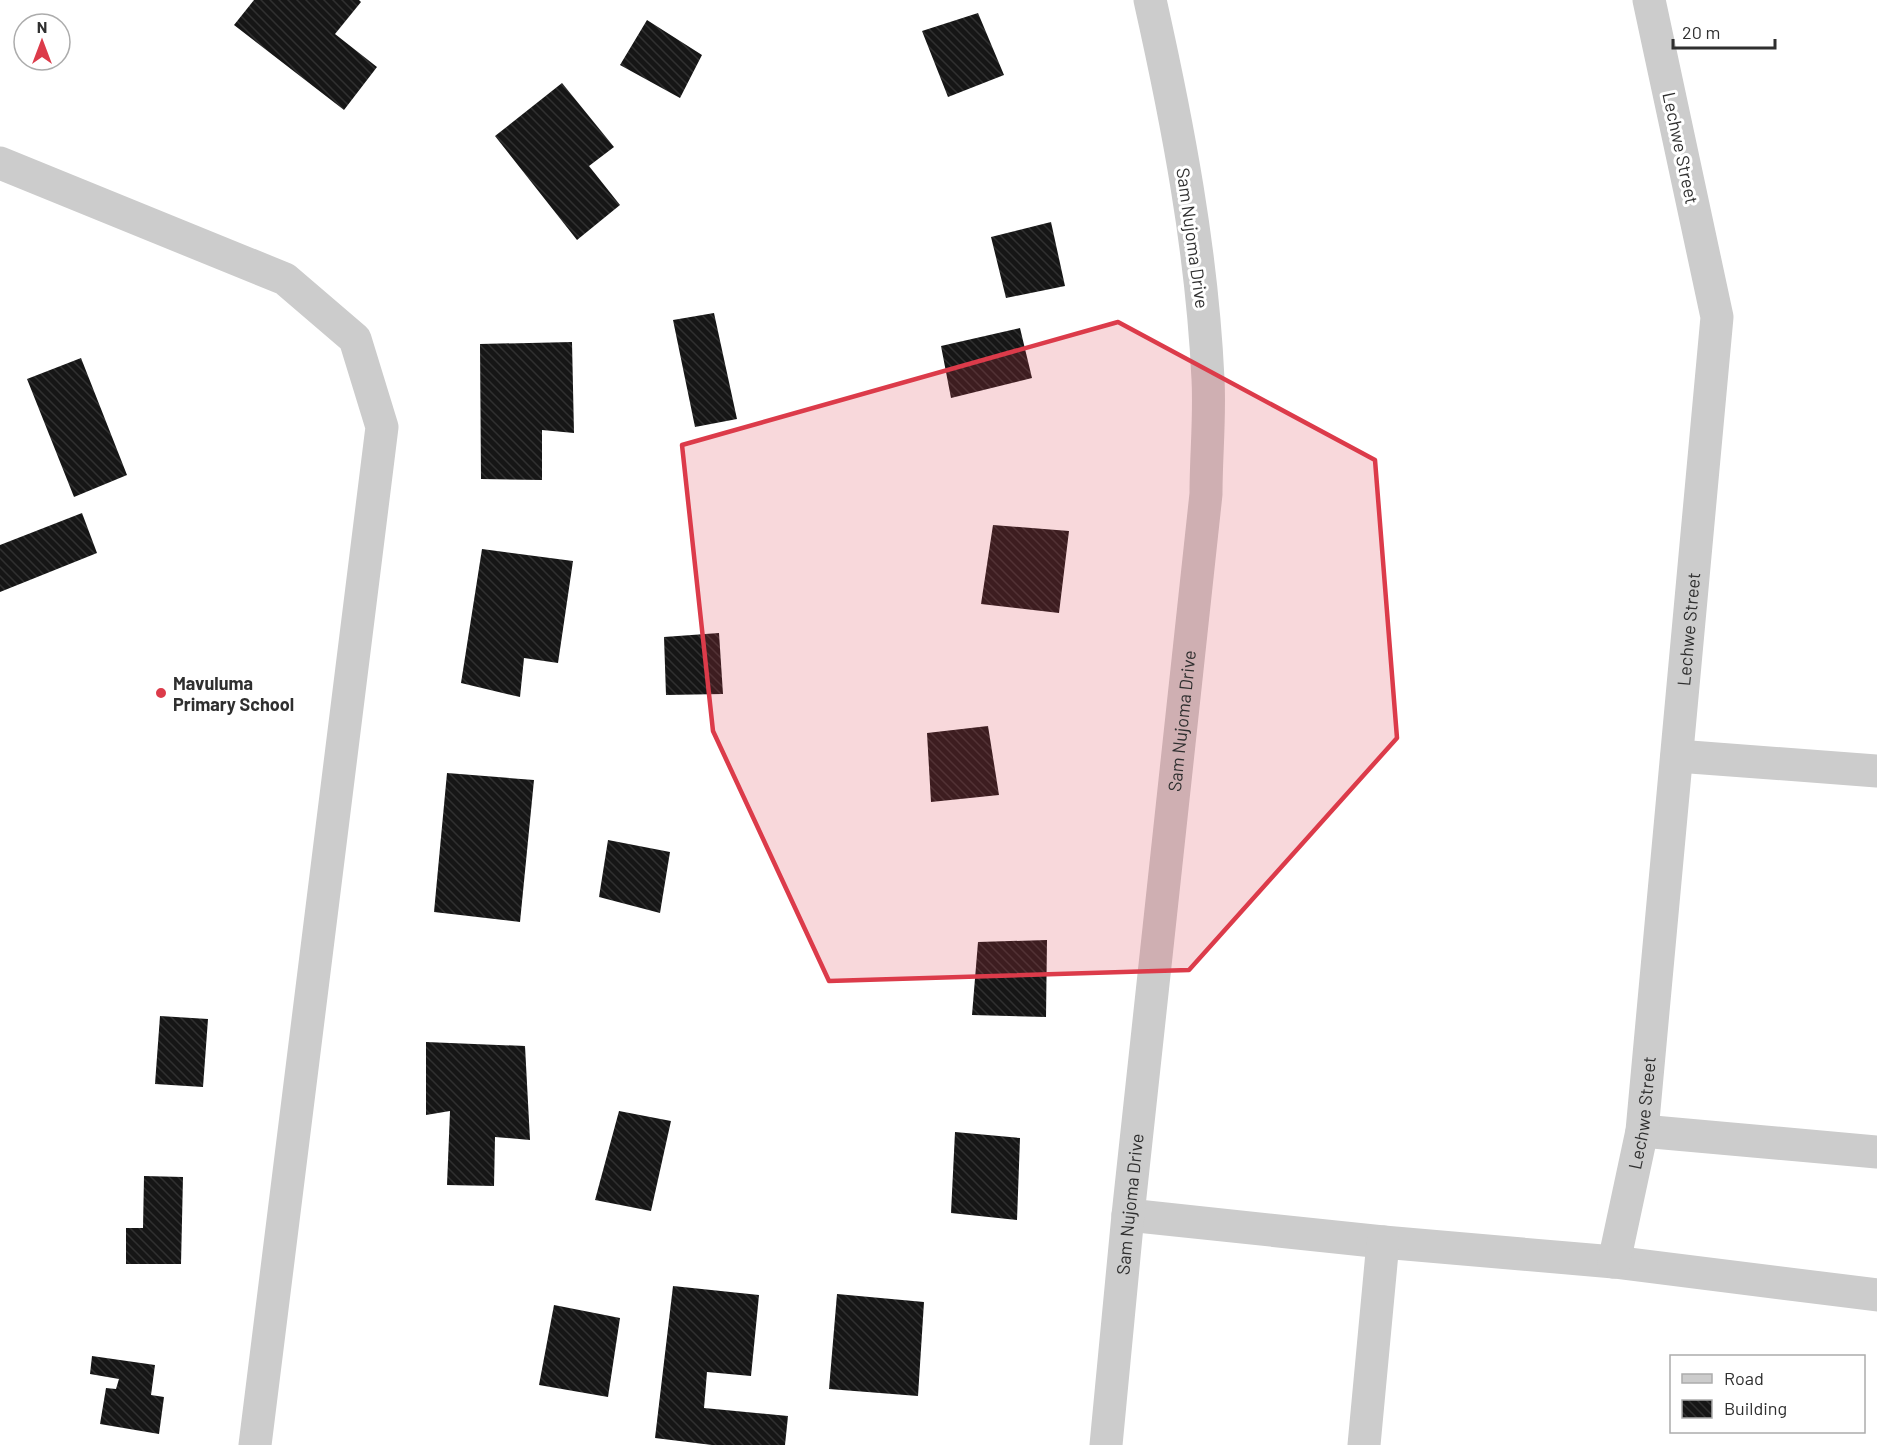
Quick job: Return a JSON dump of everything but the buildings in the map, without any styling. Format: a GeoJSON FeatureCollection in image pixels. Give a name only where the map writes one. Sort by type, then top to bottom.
{"type":"FeatureCollection","features":[{"type":"Feature","properties":{"kind":"street","name":"Sam Nujoma Drive"},"geometry":{"type":"LineString","coordinates":[[1106,1445],[1128,1215],[1206,494],[1208,381],[1201,282],[1176,117],[1150,0]]}},
{"type":"Feature","properties":{"kind":"street","name":"Lechwe Street"},"geometry":{"type":"LineString","coordinates":[[1614,1262],[1642,1131],[1717,317],[1649,0]]}},
{"type":"Feature","properties":{"kind":"street"},"geometry":{"type":"LineString","coordinates":[[0,163],[285,279],[355,339],[382,427],[255,1445]]}},
{"type":"Feature","properties":{"kind":"street"},"geometry":{"type":"LineString","coordinates":[[1677,756],[1877,771]]}},
{"type":"Feature","properties":{"kind":"street"},"geometry":{"type":"LineString","coordinates":[[1642,1131],[1877,1152]]}},
{"type":"Feature","properties":{"kind":"street"},"geometry":{"type":"LineString","coordinates":[[1128,1215],[1383,1242],[1614,1262],[1877,1295]]}},
{"type":"Feature","properties":{"kind":"street"},"geometry":{"type":"LineString","coordinates":[[1364,1445],[1383,1242]]}},
{"type":"Feature","properties":{"kind":"highlighted area"},"geometry":{"type":"Polygon","coordinates":[[[1118,322],[1375,460],[1397,738],[1189,970],[829,981],[713,731],[682,445],[1118,322]]]}},
{"type":"Feature","properties":{"kind":"place","name":"Mavuluma Primary School"},"geometry":{"type":"Point","coordinates":[161,693]}}]}
